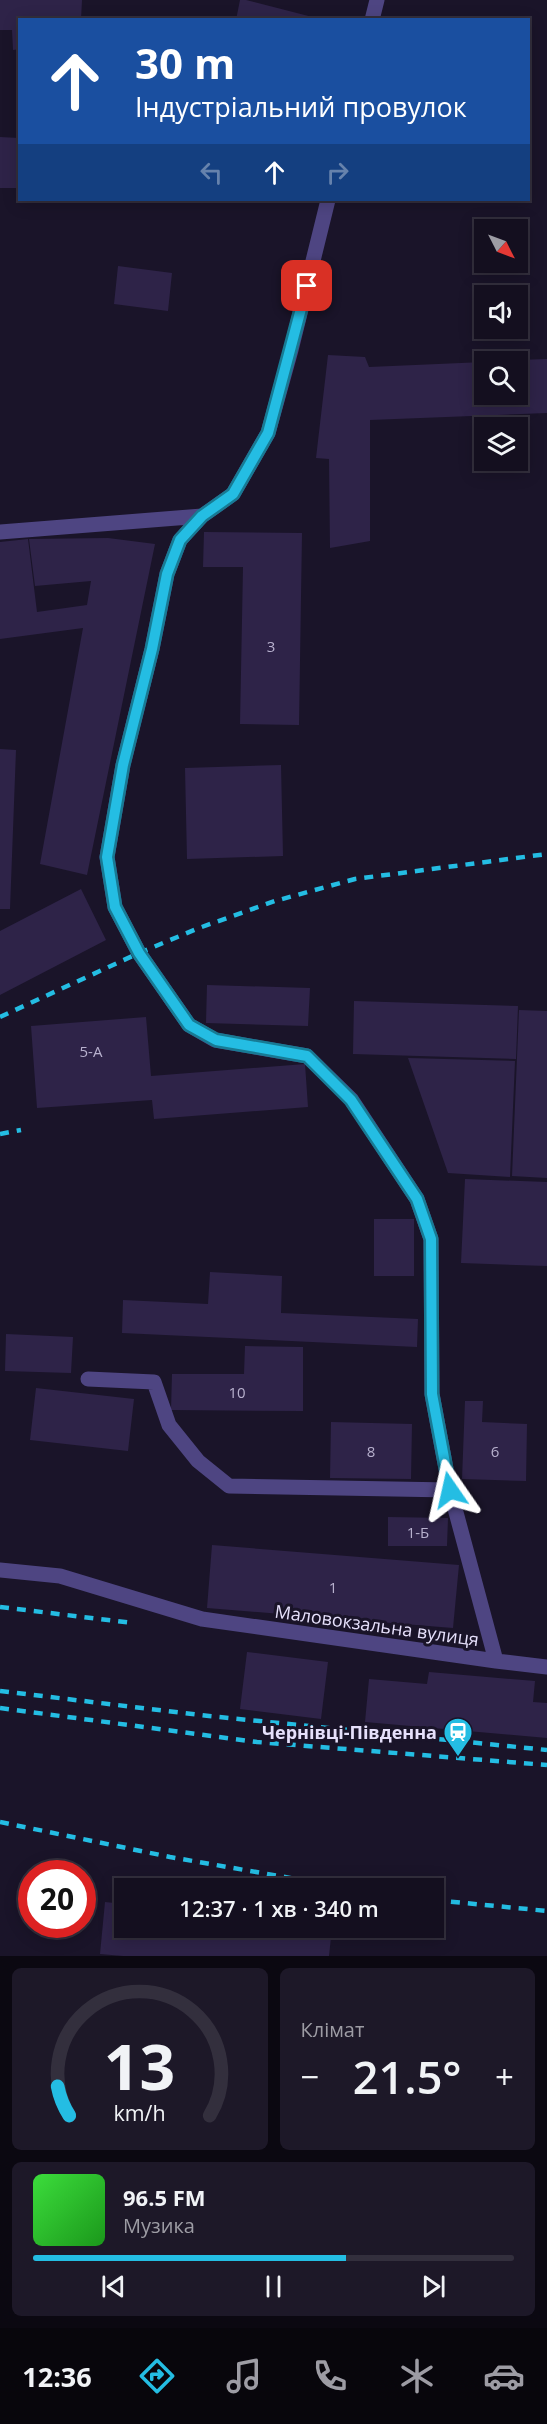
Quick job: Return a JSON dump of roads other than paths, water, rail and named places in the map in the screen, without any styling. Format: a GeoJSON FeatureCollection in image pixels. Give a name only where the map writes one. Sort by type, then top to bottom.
{"type":"FeatureCollection","features":[{"type":"Feature","properties":{"kind":"street"},"geometry":{"type":"LineString","coordinates":[[372,18],[377,0]]}},
{"type":"Feature","properties":{"kind":"street"},"geometry":{"type":"LineString","coordinates":[[328,201],[268,433],[233,494],[202,516],[180,540],[167,574],[152,649],[123,765],[107,857],[115,907],[139,953],[189,1025],[216,1040],[307,1056],[351,1100],[417,1199],[431,1239],[432,1394],[450,1490],[496,1662]]}},
{"type":"Feature","properties":{"kind":"street"},"geometry":{"type":"LineString","coordinates":[[0,532],[202,516]]}},
{"type":"Feature","properties":{"kind":"street"},"geometry":{"type":"LineString","coordinates":[[88,1378],[154,1382],[169,1425],[198,1461],[229,1486],[450,1490]]}},
{"type":"Feature","properties":{"kind":"street","name":"Маловокзальна вулиця"},"geometry":{"type":"LineString","coordinates":[[0,1570],[60,1576],[202,1619],[496,1662],[547,1667]]}},
{"type":"Feature","properties":{"kind":"railway"},"geometry":{"type":"LineString","coordinates":[[0,1017],[139,953],[199,928],[275,901],[355,879],[547,854]]}},
{"type":"Feature","properties":{"kind":"railway"},"geometry":{"type":"LineString","coordinates":[[0,1134],[21,1130]]}},
{"type":"Feature","properties":{"kind":"railway"},"geometry":{"type":"LineString","coordinates":[[0,1607],[133,1623]]}},
{"type":"Feature","properties":{"kind":"railway"},"geometry":{"type":"LineString","coordinates":[[0,1691],[209,1716],[547,1750]]}},
{"type":"Feature","properties":{"kind":"railway"},"geometry":{"type":"LineString","coordinates":[[0,1708],[257,1742],[547,1765]]}},
{"type":"Feature","properties":{"kind":"railway"},"geometry":{"type":"LineString","coordinates":[[0,1822],[170,1857],[291,1878]]}},
{"type":"Feature","properties":{"kind":"railway"},"geometry":{"type":"LineString","coordinates":[[444,1901],[547,1911]]}},
{"type":"Feature","properties":{"kind":"place","name":"Чернівці-Південна"},"geometry":{"type":"Point","coordinates":[458,1758]}}]}
